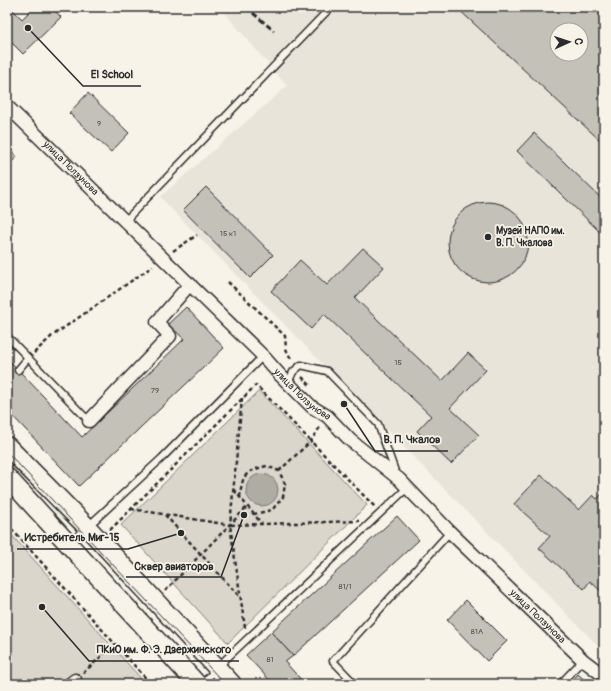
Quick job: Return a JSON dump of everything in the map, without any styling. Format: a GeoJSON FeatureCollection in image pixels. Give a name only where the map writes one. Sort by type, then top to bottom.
{"type":"FeatureCollection","features":[{"type":"Feature","properties":{"kind":"main road"},"geometry":{"type":"LineString","coordinates":[[7,446],[86,527],[232,684]]}},
{"type":"Feature","properties":{"kind":"main road"},"geometry":{"type":"LineString","coordinates":[[7,477],[197,684]]}},
{"type":"Feature","properties":{"kind":"street","name":"улица Ползунова"},"geometry":{"type":"LineString","coordinates":[[7,106],[263,356],[312,407],[327,416],[350,440],[404,483],[450,532],[583,660],[604,676]]}},
{"type":"Feature","properties":{"kind":"street"},"geometry":{"type":"LineString","coordinates":[[88,421],[170,336],[157,322],[190,284]]}},
{"type":"Feature","properties":{"kind":"lane"},"geometry":{"type":"LineString","coordinates":[[125,221],[331,7]]}},
{"type":"Feature","properties":{"kind":"lane"},"geometry":{"type":"LineString","coordinates":[[7,336],[88,421]]}},
{"type":"Feature","properties":{"kind":"lane"},"geometry":{"type":"LineString","coordinates":[[69,544],[162,458],[263,356]]}},
{"type":"Feature","properties":{"kind":"lane"},"geometry":{"type":"LineString","coordinates":[[18,370],[28,358]]}},
{"type":"Feature","properties":{"kind":"lane"},"geometry":{"type":"LineString","coordinates":[[202,684],[404,483],[378,424],[327,371],[301,365],[288,383]]}},
{"type":"Feature","properties":{"kind":"lane"},"geometry":{"type":"LineString","coordinates":[[355,684],[333,661],[450,532]]}},
{"type":"Feature","properties":{"kind":"lane"},"geometry":{"type":"LineString","coordinates":[[560,684],[583,660]]}},
{"type":"Feature","properties":{"kind":"path"},"geometry":{"type":"LineString","coordinates":[[28,358],[52,336],[197,235]]}},
{"type":"Feature","properties":{"kind":"path"},"geometry":{"type":"LineString","coordinates":[[228,282],[285,336],[286,349],[296,370],[314,390]]}},
{"type":"Feature","properties":{"kind":"path"},"geometry":{"type":"LineString","coordinates":[[108,532],[256,384],[376,508],[371,512]]}},
{"type":"Feature","properties":{"kind":"path"},"geometry":{"type":"LineString","coordinates":[[242,398],[230,525],[246,632],[251,627]]}},
{"type":"Feature","properties":{"kind":"path"},"geometry":{"type":"LineString","coordinates":[[279,472],[311,441],[327,416]]}},
{"type":"Feature","properties":{"kind":"path"},"geometry":{"type":"LineString","coordinates":[[240,497],[241,482],[251,470],[267,466],[279,472],[285,484],[283,497],[272,510],[254,514]]}},
{"type":"Feature","properties":{"kind":"path"},"geometry":{"type":"LineString","coordinates":[[234,489],[262,524]]}},
{"type":"Feature","properties":{"kind":"path"},"geometry":{"type":"LineString","coordinates":[[163,593],[247,507]]}},
{"type":"Feature","properties":{"kind":"path"},"geometry":{"type":"LineString","coordinates":[[131,509],[230,525],[361,521],[356,526]]}},
{"type":"Feature","properties":{"kind":"path"},"geometry":{"type":"LineString","coordinates":[[164,514],[241,597]]}},
{"type":"Feature","properties":{"kind":"path"},"geometry":{"type":"LineString","coordinates":[[7,524],[152,684]]}},
{"type":"Feature","properties":{"kind":"path"},"geometry":{"type":"LineString","coordinates":[[72,682],[115,644]]}},
{"type":"Feature","properties":{"kind":"shaded area"},"geometry":{"type":"Polygon","coordinates":[[[220,7],[604,7],[604,648],[601,649],[160,197],[287,86],[220,7]]]}},
{"type":"Feature","properties":{"kind":"shaded area"},"geometry":{"type":"Polygon","coordinates":[[[259,391],[367,505],[228,643],[121,525],[259,391]]]}},
{"type":"Feature","properties":{"kind":"shaded area"},"geometry":{"type":"Polygon","coordinates":[[[262,474],[273,479],[278,490],[273,501],[262,506],[251,501],[246,490],[251,479],[262,474]]]}},
{"type":"Feature","properties":{"kind":"shaded area"},"geometry":{"type":"Polygon","coordinates":[[[7,530],[146,684],[7,684],[7,530]]]}},
{"type":"Feature","properties":{"kind":"building"},"geometry":{"type":"Polygon","coordinates":[[[7,7],[10,7],[22,19],[34,7],[51,7],[61,17],[23,54],[7,38],[7,7]]]}},
{"type":"Feature","properties":{"kind":"building"},"geometry":{"type":"Polygon","coordinates":[[[456,7],[604,7],[604,144],[456,7]]]}},
{"type":"Feature","properties":{"kind":"building"},"geometry":{"type":"Polygon","coordinates":[[[88,93],[129,133],[111,152],[69,113],[88,93]]]}},
{"type":"Feature","properties":{"kind":"building"},"geometry":{"type":"Polygon","coordinates":[[[534,133],[604,201],[604,236],[517,151],[534,133]]]}},
{"type":"Feature","properties":{"kind":"building"},"geometry":{"type":"Polygon","coordinates":[[[7,146],[17,157],[7,166],[7,146]]]}},
{"type":"Feature","properties":{"kind":"building"},"geometry":{"type":"Polygon","coordinates":[[[206,187],[273,255],[250,278],[183,210],[206,187]]]}},
{"type":"Feature","properties":{"kind":"building","name":"Музей НАПО им. В. П. Чкалова"},"geometry":{"type":"Polygon","coordinates":[[[488,202],[503,205],[516,214],[525,227],[528,242],[525,257],[516,270],[503,279],[488,282],[473,279],[460,270],[451,257],[448,242],[451,227],[460,214],[473,205],[488,202]]]}},
{"type":"Feature","properties":{"kind":"building"},"geometry":{"type":"Polygon","coordinates":[[[363,248],[384,267],[355,298],[442,381],[468,353],[486,370],[450,408],[479,435],[451,464],[417,431],[431,416],[324,314],[311,329],[271,291],[300,260],[327,285],[363,248]]]}},
{"type":"Feature","properties":{"kind":"building"},"geometry":{"type":"Polygon","coordinates":[[[186,307],[224,348],[79,486],[7,410],[7,358],[82,437],[184,339],[168,324],[186,307]]]}},
{"type":"Feature","properties":{"kind":"building"},"geometry":{"type":"Polygon","coordinates":[[[541,475],[579,510],[593,495],[597,499],[604,492],[604,594],[590,581],[584,589],[539,548],[550,536],[514,504],[541,475]]]}},
{"type":"Feature","properties":{"kind":"building"},"geometry":{"type":"Polygon","coordinates":[[[397,516],[419,540],[293,656],[271,632],[397,516]]]}},
{"type":"Feature","properties":{"kind":"building"},"geometry":{"type":"Polygon","coordinates":[[[466,600],[507,641],[487,661],[447,620],[466,600]]]}},
{"type":"Feature","properties":{"kind":"building"},"geometry":{"type":"Polygon","coordinates":[[[271,632],[293,656],[285,662],[305,684],[273,684],[246,655],[271,632]]]}},
{"type":"Feature","properties":{"kind":"building"},"geometry":{"type":"Polygon","coordinates":[[[578,674],[589,684],[569,684],[578,674]]]}},
{"type":"Feature","properties":{"kind":"tram line"},"geometry":{"type":"LineString","coordinates":[[7,452],[225,684]]}},
{"type":"Feature","properties":{"kind":"railway"},"geometry":{"type":"LineString","coordinates":[[246,7],[274,31]]}},
{"type":"Feature","properties":{"kind":"place","name":"El School"},"geometry":{"type":"Point","coordinates":[28,28]}},
{"type":"Feature","properties":{"kind":"place","name":"Музей НАПО им. В. П. Чкалова"},"geometry":{"type":"Point","coordinates":[488,237]}},
{"type":"Feature","properties":{"kind":"place","name":"В. П. Чкалов"},"geometry":{"type":"Point","coordinates":[344,404]}},
{"type":"Feature","properties":{"kind":"place","name":"Сквер авиаторов"},"geometry":{"type":"Point","coordinates":[244,515]}},
{"type":"Feature","properties":{"kind":"place","name":"Истребитель Миг-15"},"geometry":{"type":"Point","coordinates":[181,533]}},
{"type":"Feature","properties":{"kind":"place","name":"ПКиО им. Ф. Э. Дзержинского"},"geometry":{"type":"Point","coordinates":[42,607]}}]}
